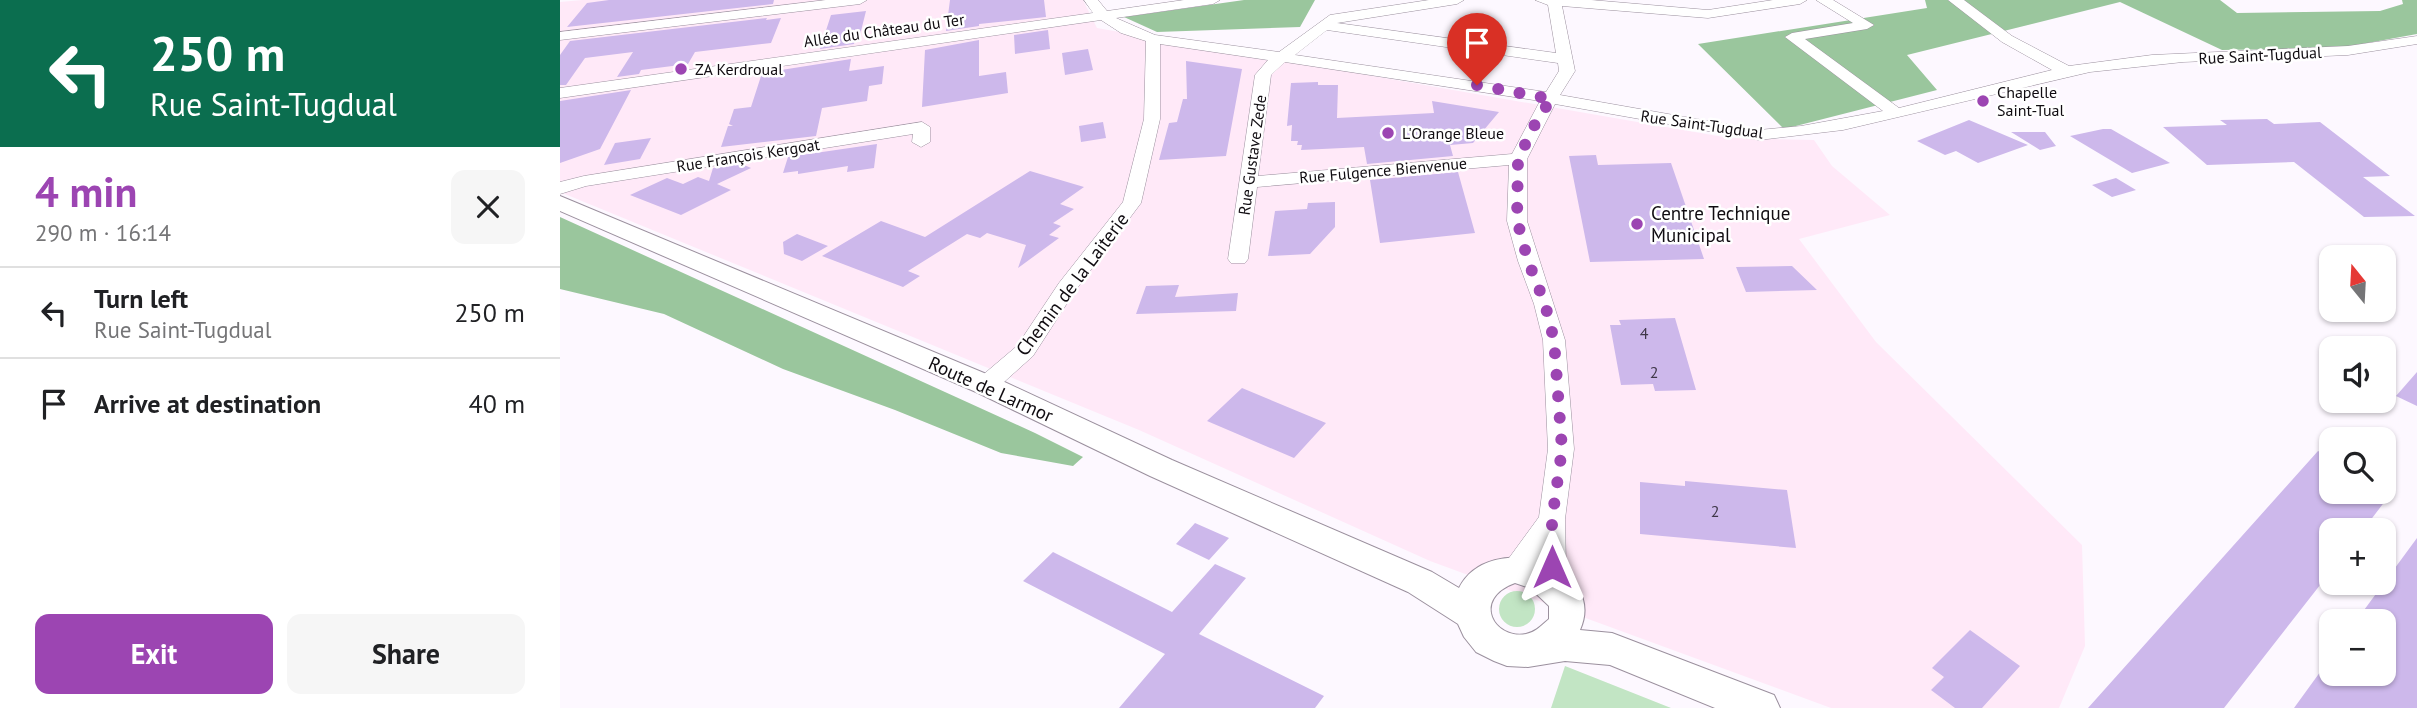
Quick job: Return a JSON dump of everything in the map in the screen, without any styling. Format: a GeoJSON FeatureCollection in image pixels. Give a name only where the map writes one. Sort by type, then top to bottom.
{"type":"FeatureCollection","features":[{"type":"Feature","properties":{"kind":"main road","name":"Route de Larmor"},"geometry":{"type":"LineString","coordinates":[[560,202],[986,385],[1161,468],[1420,582],[1471,613]]}},
{"type":"Feature","properties":{"kind":"main road","name":"Route de Larmor"},"geometry":{"type":"LineString","coordinates":[[1420,582],[1462,582],[1503,572]]}},
{"type":"Feature","properties":{"kind":"main road"},"geometry":{"type":"LineString","coordinates":[[1612,649],[1539,573],[1503,572],[1475,592],[1471,613],[1474,625],[1493,644],[1507,649],[1565,645],[1612,649],[1760,708]]}},
{"type":"Feature","properties":{"kind":"main road"},"geometry":{"type":"LineString","coordinates":[[1538,647],[1560,631],[1566,619],[1562,597]]}},
{"type":"Feature","properties":{"kind":"street"},"geometry":{"type":"LineString","coordinates":[[560,36],[860,0]]}},
{"type":"Feature","properties":{"kind":"street"},"geometry":{"type":"LineString","coordinates":[[1091,0],[1103,15],[1120,28],[1153,39]]}},
{"type":"Feature","properties":{"kind":"street","name":"Allée du Château du Ter"},"geometry":{"type":"LineString","coordinates":[[560,93],[1213,0]]}},
{"type":"Feature","properties":{"kind":"street"},"geometry":{"type":"LineString","coordinates":[[1280,57],[1335,18],[1457,0]]}},
{"type":"Feature","properties":{"kind":"street"},"geometry":{"type":"LineString","coordinates":[[1612,6],[1626,0]]}},
{"type":"Feature","properties":{"kind":"street"},"geometry":{"type":"LineString","coordinates":[[1562,597],[1552,567],[1552,520],[1562,449],[1554,340],[1517,220],[1518,159],[1539,116],[1567,71],[1547,1],[1708,14],[1800,0]]}},
{"type":"Feature","properties":{"kind":"street"},"geometry":{"type":"LineString","coordinates":[[1822,0],[1867,25],[1792,37],[1894,112]]}},
{"type":"Feature","properties":{"kind":"street"},"geometry":{"type":"LineString","coordinates":[[1955,0],[2007,39],[2066,71]]}},
{"type":"Feature","properties":{"kind":"street"},"geometry":{"type":"LineString","coordinates":[[1323,26],[1564,59]]}},
{"type":"Feature","properties":{"kind":"street","name":"Rue Saint-Tugdual"},"geometry":{"type":"LineString","coordinates":[[1153,39],[1477,85],[1759,135],[1799,133],[2030,77],[2066,71],[2179,60],[2342,51],[2417,40]]}},
{"type":"Feature","properties":{"kind":"street","name":"Chemin de la Laiterie"},"geometry":{"type":"LineString","coordinates":[[986,385],[1025,351],[1066,288],[1132,203],[1152,119],[1153,39]]}},
{"type":"Feature","properties":{"kind":"street","name":"Rue Gustave Zede"},"geometry":{"type":"LineString","coordinates":[[1238,259],[1263,75],[1280,57]]}},
{"type":"Feature","properties":{"kind":"street","name":"Rue François Kergoat"},"geometry":{"type":"LineString","coordinates":[[560,188],[584,181],[922,127],[921,142]]}},
{"type":"Feature","properties":{"kind":"street","name":"Rue Fulgence Bienvenue"},"geometry":{"type":"LineString","coordinates":[[1249,182],[1518,159]]}},
{"type":"Feature","properties":{"kind":"street"},"geometry":{"type":"LineString","coordinates":[[1503,572],[1539,540],[1552,520]]}},
{"type":"Feature","properties":{"kind":"shaded area"},"geometry":{"type":"Polygon","coordinates":[[[1083,0],[1097,28],[1729,138],[1814,140],[1832,166],[1890,215],[1799,239],[1876,342],[2082,545],[2085,646],[2059,708],[1831,708],[1430,561],[1139,430],[560,192],[560,2],[1083,0]]]}},
{"type":"Feature","properties":{"kind":"green space"},"geometry":{"type":"Polygon","coordinates":[[[1244,0],[1315,0],[1300,27],[1157,32],[1124,17],[1244,0]]]}},
{"type":"Feature","properties":{"kind":"green space"},"geometry":{"type":"Polygon","coordinates":[[[1925,0],[2220,0],[2237,13],[2380,11],[2403,4],[2402,0],[2417,0],[2417,34],[2340,48],[2222,50],[2120,2],[1907,55],[1937,90],[1784,129],[1698,44],[1927,8],[1925,0]]]}},
{"type":"Feature","properties":{"kind":"green space"},"geometry":{"type":"Polygon","coordinates":[[[560,217],[1083,457],[1073,466],[1001,453],[783,369],[664,314],[560,289],[560,217]]]}},
{"type":"Feature","properties":{"kind":"green space"},"geometry":{"type":"Polygon","coordinates":[[[1517,591],[1530,596],[1535,609],[1530,622],[1517,627],[1504,622],[1499,609],[1504,596],[1517,591]]]}},
{"type":"Feature","properties":{"kind":"green space"},"geometry":{"type":"Polygon","coordinates":[[[1565,666],[1671,708],[1551,708],[1565,666]]]}},
{"type":"Feature","properties":{"kind":"building"},"geometry":{"type":"Polygon","coordinates":[[[609,0],[774,0],[773,4],[567,27],[587,3],[609,0]]]}},
{"type":"Feature","properties":{"kind":"building"},"geometry":{"type":"Polygon","coordinates":[[[950,0],[1044,0],[1046,17],[979,24],[946,31],[950,0]]]}},
{"type":"Feature","properties":{"kind":"building"},"geometry":{"type":"Polygon","coordinates":[[[866,11],[860,35],[856,35],[854,44],[820,49],[831,15],[866,11]]]}},
{"type":"Feature","properties":{"kind":"building"},"geometry":{"type":"Polygon","coordinates":[[[767,18],[766,20],[781,18],[771,43],[695,52],[688,64],[641,70],[639,74],[617,77],[633,52],[585,58],[566,85],[560,85],[560,55],[570,41],[767,18]]]}},
{"type":"Feature","properties":{"kind":"building"},"geometry":{"type":"Polygon","coordinates":[[[1048,30],[1050,49],[1015,54],[1014,35],[1048,30]]]}},
{"type":"Feature","properties":{"kind":"building"},"geometry":{"type":"Polygon","coordinates":[[[979,40],[979,76],[1006,72],[1008,93],[922,107],[925,50],[979,40]]]}},
{"type":"Feature","properties":{"kind":"building"},"geometry":{"type":"Polygon","coordinates":[[[1088,49],[1093,70],[1065,75],[1062,53],[1088,49]]]}},
{"type":"Feature","properties":{"kind":"building"},"geometry":{"type":"Polygon","coordinates":[[[851,59],[849,71],[884,66],[882,84],[869,86],[867,101],[822,108],[816,136],[721,147],[728,126],[733,126],[729,124],[734,109],[751,107],[762,73],[851,59]]]}},
{"type":"Feature","properties":{"kind":"building"},"geometry":{"type":"Polygon","coordinates":[[[1186,61],[1242,69],[1226,156],[1159,160],[1169,123],[1177,122],[1183,99],[1187,99],[1186,61]]]}},
{"type":"Feature","properties":{"kind":"building"},"geometry":{"type":"Polygon","coordinates":[[[1318,82],[1318,85],[1338,85],[1337,118],[1434,113],[1432,101],[1499,112],[1473,143],[1450,145],[1453,156],[1367,164],[1364,147],[1301,150],[1302,145],[1297,145],[1298,141],[1291,141],[1292,125],[1287,126],[1291,83],[1318,82]]]}},
{"type":"Feature","properties":{"kind":"building"},"geometry":{"type":"Polygon","coordinates":[[[631,90],[600,149],[560,163],[560,101],[631,90]]]}},
{"type":"Feature","properties":{"kind":"building"},"geometry":{"type":"Polygon","coordinates":[[[2267,119],[2274,124],[2320,122],[2390,176],[2363,177],[2415,216],[2364,217],[2294,162],[2207,165],[2163,127],[2227,125],[2220,120],[2267,119]]]}},
{"type":"Feature","properties":{"kind":"building"},"geometry":{"type":"Polygon","coordinates":[[[1969,120],[2028,145],[1978,163],[1956,151],[1945,155],[1917,141],[1969,120]]]}},
{"type":"Feature","properties":{"kind":"building"},"geometry":{"type":"Polygon","coordinates":[[[1103,122],[1106,138],[1081,142],[1079,126],[1103,122]]]}},
{"type":"Feature","properties":{"kind":"building"},"geometry":{"type":"Polygon","coordinates":[[[2111,129],[2170,163],[2132,173],[2070,136],[2111,129]]]}},
{"type":"Feature","properties":{"kind":"building"},"geometry":{"type":"Polygon","coordinates":[[[2011,132],[2045,132],[2056,146],[2040,150],[2011,132]]]}},
{"type":"Feature","properties":{"kind":"building"},"geometry":{"type":"Polygon","coordinates":[[[651,138],[640,159],[604,165],[615,143],[651,138]]]}},
{"type":"Feature","properties":{"kind":"building"},"geometry":{"type":"Polygon","coordinates":[[[877,144],[874,168],[847,172],[848,166],[798,174],[798,171],[783,173],[788,157],[877,144]]]}},
{"type":"Feature","properties":{"kind":"building","name":"Centre Technique Municipal"},"geometry":{"type":"Polygon","coordinates":[[[1596,155],[1598,165],[1671,163],[1704,259],[1590,262],[1569,156],[1596,155]]]}},
{"type":"Feature","properties":{"kind":"building"},"geometry":{"type":"Polygon","coordinates":[[[742,164],[751,168],[717,184],[731,190],[681,215],[630,195],[667,178],[683,184],[698,177],[709,181],[713,168],[742,164]]]}},
{"type":"Feature","properties":{"kind":"building"},"geometry":{"type":"Polygon","coordinates":[[[1030,171],[1084,187],[1060,204],[1074,209],[1053,223],[1061,226],[1049,235],[1059,238],[1018,268],[1026,245],[987,233],[980,238],[967,234],[908,271],[920,276],[903,287],[822,256],[881,221],[925,237],[1030,171]]]}},
{"type":"Feature","properties":{"kind":"building"},"geometry":{"type":"Polygon","coordinates":[[[1458,172],[1475,233],[1380,243],[1370,180],[1458,172]]]}},
{"type":"Feature","properties":{"kind":"building"},"geometry":{"type":"Polygon","coordinates":[[[2116,178],[2136,190],[2112,197],[2092,185],[2116,178]]]}},
{"type":"Feature","properties":{"kind":"building"},"geometry":{"type":"Polygon","coordinates":[[[1335,202],[1335,227],[1310,254],[1268,256],[1275,211],[1307,209],[1308,203],[1335,202]]]}},
{"type":"Feature","properties":{"kind":"building"},"geometry":{"type":"Polygon","coordinates":[[[797,234],[828,246],[802,261],[784,254],[783,242],[797,234]]]}},
{"type":"Feature","properties":{"kind":"building"},"geometry":{"type":"Polygon","coordinates":[[[1792,266],[1817,290],[1746,292],[1736,267],[1792,266]]]}},
{"type":"Feature","properties":{"kind":"building"},"geometry":{"type":"Polygon","coordinates":[[[1179,285],[1175,297],[1238,293],[1236,311],[1136,314],[1146,286],[1179,285]]]}},
{"type":"Feature","properties":{"kind":"building"},"geometry":{"type":"Polygon","coordinates":[[[1675,318],[1696,390],[1655,391],[1653,384],[1621,385],[1610,325],[1621,325],[1619,320],[1675,318]]]}},
{"type":"Feature","properties":{"kind":"building"},"geometry":{"type":"Polygon","coordinates":[[[2417,372],[2417,406],[2396,396],[2417,372]]]}},
{"type":"Feature","properties":{"kind":"building"},"geometry":{"type":"Polygon","coordinates":[[[1242,388],[1326,423],[1294,458],[1207,421],[1242,388]]]}},
{"type":"Feature","properties":{"kind":"building"},"geometry":{"type":"Polygon","coordinates":[[[2318,451],[2319,504],[2383,504],[2372,518],[2319,518],[2319,586],[2224,708],[2088,708],[2318,451]]]}},
{"type":"Feature","properties":{"kind":"building"},"geometry":{"type":"Polygon","coordinates":[[[1685,481],[1787,490],[1796,548],[1640,534],[1640,482],[1685,486],[1685,481]]]}},
{"type":"Feature","properties":{"kind":"building"},"geometry":{"type":"Polygon","coordinates":[[[1195,523],[1229,538],[1209,560],[1176,544],[1195,523]]]}},
{"type":"Feature","properties":{"kind":"building"},"geometry":{"type":"Polygon","coordinates":[[[2417,538],[2417,708],[2294,708],[2319,674],[2319,686],[2396,686],[2396,609],[2365,609],[2375,595],[2396,595],[2396,567],[2417,538]]]}},
{"type":"Feature","properties":{"kind":"building"},"geometry":{"type":"Polygon","coordinates":[[[1053,552],[1172,612],[1215,564],[1246,578],[1199,634],[1324,696],[1315,708],[1119,708],[1165,654],[1023,581],[1053,552]]]}},
{"type":"Feature","properties":{"kind":"building"},"geometry":{"type":"Polygon","coordinates":[[[1970,630],[2020,666],[1982,708],[1955,708],[1931,690],[1944,677],[1932,668],[1970,630]]]}},
{"type":"Feature","properties":{"kind":"place","name":"ZA Kerdroual"},"geometry":{"type":"Point","coordinates":[681,69]}},
{"type":"Feature","properties":{"kind":"place","name":"Chapelle Saint-Tual"},"geometry":{"type":"Point","coordinates":[1983,101]}},
{"type":"Feature","properties":{"kind":"place","name":"L'Orange Bleue"},"geometry":{"type":"Point","coordinates":[1388,133]}},
{"type":"Feature","properties":{"kind":"place","name":"Centre Technique Municipal"},"geometry":{"type":"Point","coordinates":[1637,224]}},
{"type":"Feature","properties":{"kind":"route"},"geometry":{"type":"LineString","coordinates":[[1477,85],[1552,99],[1539,116],[1518,159],[1517,220],[1554,340],[1562,449],[1552,520],[1552,567]]}}]}
